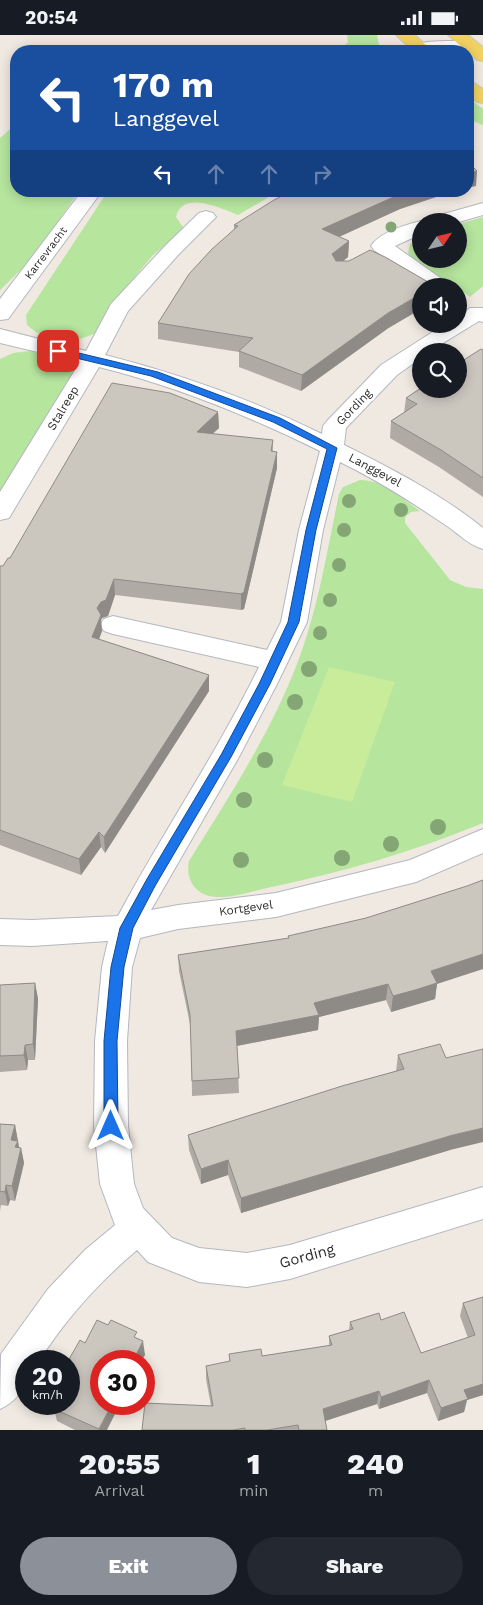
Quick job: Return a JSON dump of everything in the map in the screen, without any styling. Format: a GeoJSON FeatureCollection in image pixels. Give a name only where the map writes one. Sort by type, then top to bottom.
{"type":"FeatureCollection","features":[{"type":"Feature","properties":{"kind":"main road"},"geometry":{"type":"LineString","coordinates":[[405,35],[413,45]]}},
{"type":"Feature","properties":{"kind":"street","name":"Karrevracht"},"geometry":{"type":"LineString","coordinates":[[0,314],[88,197]]}},
{"type":"Feature","properties":{"kind":"street"},"geometry":{"type":"LineString","coordinates":[[468,213],[483,209]]}},
{"type":"Feature","properties":{"kind":"street","name":"Stalreep"},"geometry":{"type":"LineString","coordinates":[[0,512],[92,360],[119,309],[172,250],[206,217]]}},
{"type":"Feature","properties":{"kind":"street"},"geometry":{"type":"LineString","coordinates":[[412,230],[373,251],[424,278]]}},
{"type":"Feature","properties":{"kind":"street","name":"Gording"},"geometry":{"type":"LineString","coordinates":[[473,310],[389,370],[335,426],[332,448],[311,530],[294,622],[225,757],[151,882],[127,928],[117,967],[111,1041],[111,1126],[118,1184],[129,1218],[160,1249],[200,1265],[247,1270],[290,1262],[483,1203]]}},
{"type":"Feature","properties":{"kind":"street","name":"Langgevel"},"geometry":{"type":"LineString","coordinates":[[0,336],[154,374],[276,420],[390,477],[462,523],[483,541]]}},
{"type":"Feature","properties":{"kind":"street"},"geometry":{"type":"LineString","coordinates":[[113,625],[275,661]]}},
{"type":"Feature","properties":{"kind":"street","name":"Kortgevel"},"geometry":{"type":"LineString","coordinates":[[0,932],[32,933],[127,928],[178,917],[285,903],[416,870],[483,840]]}},
{"type":"Feature","properties":{"kind":"street"},"geometry":{"type":"LineString","coordinates":[[0,1390],[20,1355],[62,1302],[110,1249],[138,1227]]}},
{"type":"Feature","properties":{"kind":"green space"},"geometry":{"type":"Polygon","coordinates":[[[347,35],[377,35],[379,45],[345,45],[348,42],[347,35]]]}},
{"type":"Feature","properties":{"kind":"green space"},"geometry":{"type":"Polygon","coordinates":[[[474,102],[483,109],[483,125],[474,121],[474,102]]]}},
{"type":"Feature","properties":{"kind":"green space"},"geometry":{"type":"Polygon","coordinates":[[[10,129],[10,197],[75,197],[33,258],[0,290],[0,138],[10,129]]]}},
{"type":"Feature","properties":{"kind":"green space"},"geometry":{"type":"Polygon","coordinates":[[[104,197],[269,197],[238,215],[204,203],[194,202],[186,204],[180,209],[176,217],[183,227],[180,233],[153,255],[122,292],[100,330],[94,334],[68,341],[37,333],[27,325],[26,315],[104,197]]]}},
{"type":"Feature","properties":{"kind":"green space"},"geometry":{"type":"Polygon","coordinates":[[[483,217],[483,286],[470,297],[467,295],[467,278],[442,278],[426,268],[468,267],[468,221],[483,217]]]}},
{"type":"Feature","properties":{"kind":"green space"},"geometry":{"type":"Polygon","coordinates":[[[412,243],[412,258],[408,253],[412,243]]]}},
{"type":"Feature","properties":{"kind":"green space"},"geometry":{"type":"Polygon","coordinates":[[[30,351],[68,361],[76,372],[0,491],[0,359],[13,353],[30,351]]]}},
{"type":"Feature","properties":{"kind":"green space"},"geometry":{"type":"Polygon","coordinates":[[[360,480],[384,486],[420,511],[411,512],[405,517],[405,523],[450,580],[466,587],[483,589],[483,823],[457,834],[376,861],[322,876],[236,895],[213,897],[206,895],[197,889],[191,881],[188,871],[189,861],[248,765],[286,690],[311,623],[339,494],[343,487],[360,480]]]}},
{"type":"Feature","properties":{"kind":"green space"},"geometry":{"type":"Polygon","coordinates":[[[329,667],[395,682],[352,802],[282,785],[329,667]]]}},
{"type":"Feature","properties":{"kind":"building"},"geometry":{"type":"Polygon","coordinates":[[[280,197],[394,197],[322,229],[349,241],[332,254],[336,261],[349,261],[370,250],[421,278],[412,278],[412,299],[388,313],[302,375],[239,351],[253,338],[158,323],[189,274],[212,249],[238,226],[234,225],[280,197]]]}},
{"type":"Feature","properties":{"kind":"building"},"geometry":{"type":"Polygon","coordinates":[[[481,349],[483,350],[483,478],[441,450],[391,421],[417,404],[406,398],[412,394],[412,398],[467,398],[467,358],[481,349]]]}},
{"type":"Feature","properties":{"kind":"building"},"geometry":{"type":"Polygon","coordinates":[[[112,383],[170,393],[218,412],[197,432],[273,440],[271,451],[277,452],[244,592],[241,594],[114,579],[106,600],[101,602],[97,608],[101,615],[92,637],[209,675],[104,837],[99,832],[79,859],[0,830],[0,566],[3,566],[8,558],[10,558],[112,383]]]}},
{"type":"Feature","properties":{"kind":"building"},"geometry":{"type":"Polygon","coordinates":[[[483,880],[483,954],[431,971],[437,983],[415,990],[393,996],[388,984],[314,1003],[319,1015],[236,1031],[239,1078],[192,1081],[190,1015],[178,955],[289,938],[288,936],[366,918],[483,880]]]}},
{"type":"Feature","properties":{"kind":"building"},"geometry":{"type":"Polygon","coordinates":[[[35,983],[33,1044],[25,1045],[24,1055],[0,1056],[0,985],[35,983]]]}},
{"type":"Feature","properties":{"kind":"building"},"geometry":{"type":"Polygon","coordinates":[[[440,1044],[446,1058],[483,1049],[483,1128],[453,1135],[241,1198],[228,1160],[201,1169],[188,1135],[342,1086],[404,1069],[398,1055],[440,1044]]]}},
{"type":"Feature","properties":{"kind":"building"},"geometry":{"type":"Polygon","coordinates":[[[0,1124],[15,1125],[11,1140],[18,1141],[15,1147],[21,1148],[12,1186],[6,1185],[5,1192],[0,1191],[0,1124]]]}},
{"type":"Feature","properties":{"kind":"building"},"geometry":{"type":"Polygon","coordinates":[[[483,1297],[483,1384],[464,1390],[468,1399],[441,1408],[429,1380],[381,1397],[379,1391],[323,1409],[327,1430],[299,1430],[298,1425],[267,1430],[245,1430],[245,1428],[233,1430],[142,1430],[144,1415],[155,1415],[155,1403],[213,1406],[206,1366],[230,1361],[229,1354],[261,1349],[262,1356],[332,1345],[329,1336],[353,1329],[350,1322],[379,1313],[381,1320],[404,1312],[421,1353],[475,1335],[463,1303],[483,1297]]]}},
{"type":"Feature","properties":{"kind":"building"},"geometry":{"type":"Polygon","coordinates":[[[97,1320],[108,1325],[111,1320],[137,1332],[134,1337],[143,1341],[138,1350],[90,1350],[90,1415],[106,1415],[99,1429],[68,1415],[80,1415],[80,1350],[74,1350],[80,1340],[85,1343],[97,1320]]]}},
{"type":"Feature","properties":{"kind":"route"},"geometry":{"type":"LineString","coordinates":[[58,351],[154,374],[276,420],[332,448],[311,530],[294,622],[264,684],[225,757],[151,882],[127,928],[117,967],[111,1041],[111,1126]]}}]}
